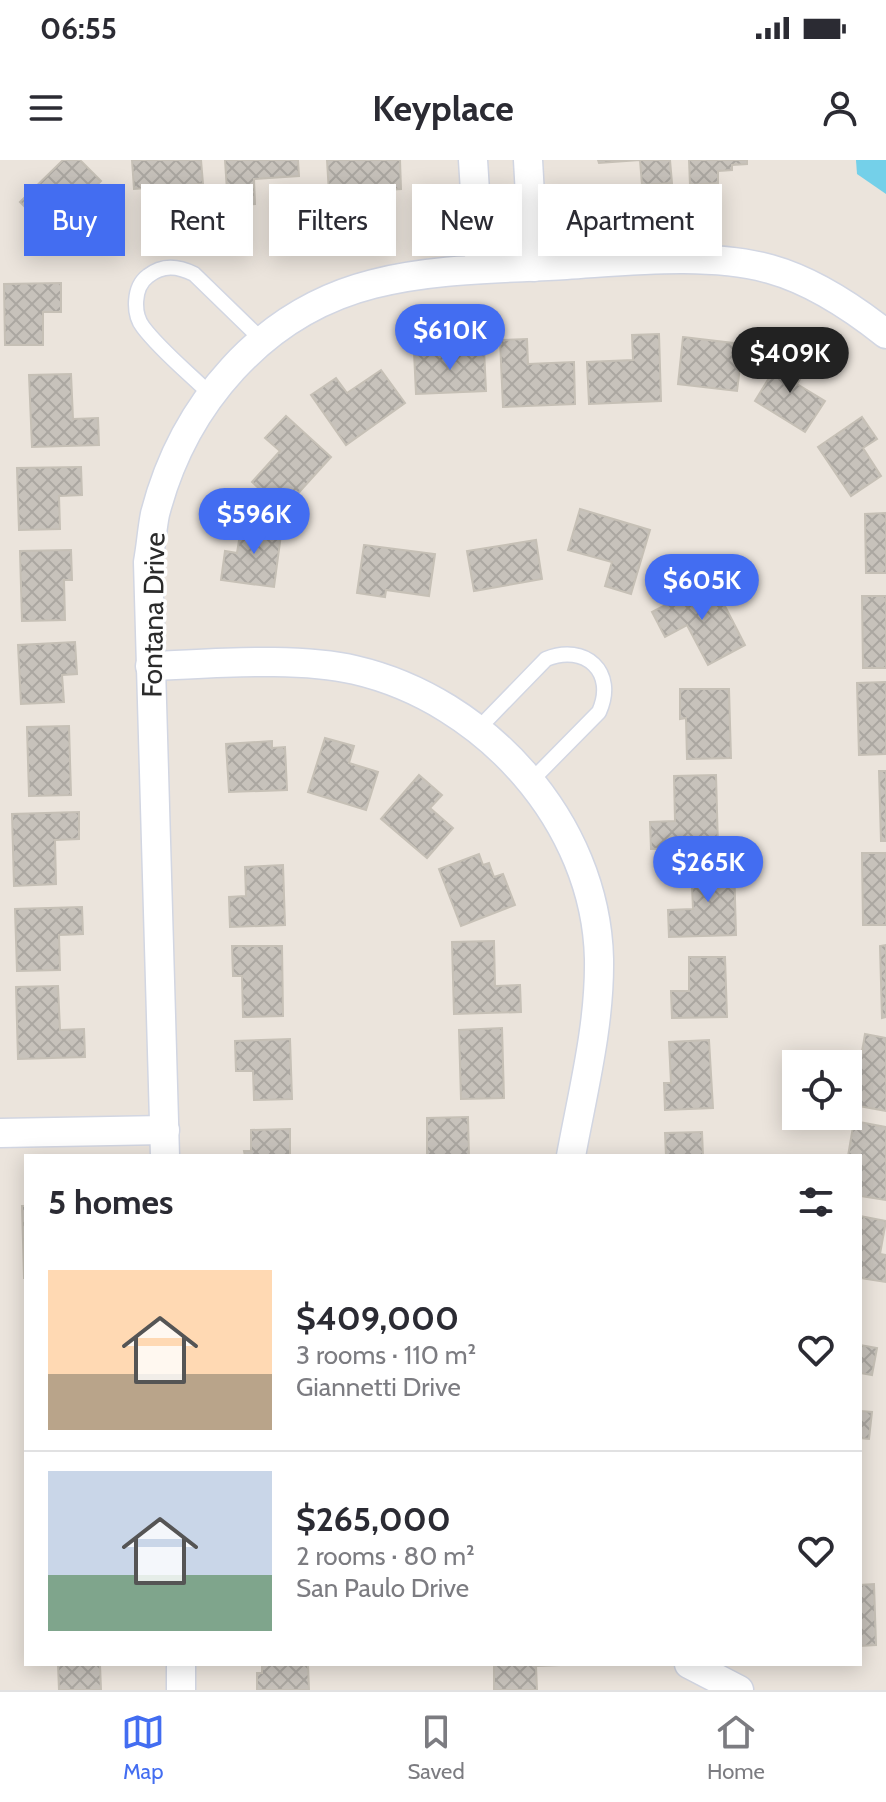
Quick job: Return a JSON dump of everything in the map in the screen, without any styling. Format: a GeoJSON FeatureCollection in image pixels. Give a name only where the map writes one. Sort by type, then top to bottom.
{"type":"FeatureCollection","features":[{"type":"Feature","properties":{"kind":"street"},"geometry":{"type":"LineString","coordinates":[[473,160],[480,269]]}},
{"type":"Feature","properties":{"kind":"street"},"geometry":{"type":"LineString","coordinates":[[528,160],[534,267]]}},
{"type":"Feature","properties":{"kind":"street","name":"Fontana Drive"},"geometry":{"type":"LineString","coordinates":[[165,1143],[148,562],[155,517],[177,453],[210,394],[234,365],[262,340],[312,309],[370,285],[434,273],[646,260],[708,260],[770,269],[823,291],[862,314],[886,334]]}},
{"type":"Feature","properties":{"kind":"street"},"geometry":{"type":"LineString","coordinates":[[150,666],[307,663],[352,669],[387,679],[419,692],[479,728],[531,781],[567,836],[585,882],[595,920],[599,958],[597,1004],[571,1154]]}},
{"type":"Feature","properties":{"kind":"street"},"geometry":{"type":"LineString","coordinates":[[0,1133],[165,1143]]}},
{"type":"Feature","properties":{"kind":"street"},"geometry":{"type":"LineString","coordinates":[[181,1666],[181,1690]]}},
{"type":"Feature","properties":{"kind":"street"},"geometry":{"type":"LineString","coordinates":[[687,1674],[739,1690]]}},
{"type":"Feature","properties":{"kind":"lane"},"geometry":{"type":"LineString","coordinates":[[210,394],[142,326],[136,300],[144,278],[166,267],[181,268],[194,274],[262,340]]}},
{"type":"Feature","properties":{"kind":"lane"},"geometry":{"type":"LineString","coordinates":[[479,728],[546,659],[558,654],[576,654],[596,666],[605,683],[605,699],[599,712],[531,781]]}},
{"type":"Feature","properties":{"kind":"water"},"geometry":{"type":"Polygon","coordinates":[[[856,160],[886,160],[886,194],[857,174],[856,160]]]}},
{"type":"Feature","properties":{"kind":"building"},"geometry":{"type":"Polygon","coordinates":[[[63,160],[80,160],[101,181],[98,184],[38,184],[63,160]]]}},
{"type":"Feature","properties":{"kind":"building"},"geometry":{"type":"Polygon","coordinates":[[[132,160],[201,160],[203,184],[141,184],[141,188],[134,189],[132,160]]]}},
{"type":"Feature","properties":{"kind":"building"},"geometry":{"type":"Polygon","coordinates":[[[225,160],[298,160],[299,176],[254,179],[255,204],[253,184],[227,184],[225,160]]]}},
{"type":"Feature","properties":{"kind":"building"},"geometry":{"type":"Polygon","coordinates":[[[327,160],[400,160],[401,189],[396,189],[396,184],[328,184],[327,160]]]}},
{"type":"Feature","properties":{"kind":"building"},"geometry":{"type":"Polygon","coordinates":[[[598,160],[640,160],[599,163],[598,160]]]}},
{"type":"Feature","properties":{"kind":"building"},"geometry":{"type":"Polygon","coordinates":[[[640,160],[670,160],[672,183],[642,184],[640,160]]]}},
{"type":"Feature","properties":{"kind":"building"},"geometry":{"type":"Polygon","coordinates":[[[689,160],[747,160],[747,164],[732,165],[732,170],[718,171],[718,183],[690,184],[689,160]]]}},
{"type":"Feature","properties":{"kind":"building"},"geometry":{"type":"Polygon","coordinates":[[[61,283],[61,312],[43,312],[43,345],[5,345],[4,284],[61,283]]]}},
{"type":"Feature","properties":{"kind":"building"},"geometry":{"type":"Polygon","coordinates":[[[659,334],[661,401],[589,404],[587,362],[633,360],[632,335],[659,334]]]}},
{"type":"Feature","properties":{"kind":"building"},"geometry":{"type":"Polygon","coordinates":[[[683,337],[733,343],[733,350],[742,351],[737,391],[678,384],[683,337]]]}},
{"type":"Feature","properties":{"kind":"building"},"geometry":{"type":"Polygon","coordinates":[[[527,339],[528,364],[574,362],[575,404],[503,407],[500,340],[527,339]]]}},
{"type":"Feature","properties":{"kind":"building"},"geometry":{"type":"Polygon","coordinates":[[[484,349],[486,391],[416,394],[414,352],[484,349]]]}},
{"type":"Feature","properties":{"kind":"building"},"geometry":{"type":"Polygon","coordinates":[[[783,355],[806,369],[797,384],[825,401],[805,432],[755,401],[783,355]]]}},
{"type":"Feature","properties":{"kind":"building"},"geometry":{"type":"Polygon","coordinates":[[[381,370],[405,403],[346,445],[311,395],[336,378],[347,393],[381,370]]]}},
{"type":"Feature","properties":{"kind":"building"},"geometry":{"type":"Polygon","coordinates":[[[71,374],[73,419],[98,418],[99,445],[32,447],[29,375],[71,374]]]}},
{"type":"Feature","properties":{"kind":"building"},"geometry":{"type":"Polygon","coordinates":[[[286,416],[331,457],[283,510],[252,482],[280,451],[265,438],[286,416]]]}},
{"type":"Feature","properties":{"kind":"building"},"geometry":{"type":"Polygon","coordinates":[[[862,417],[877,439],[863,448],[881,476],[851,496],[818,447],[862,417]]]}},
{"type":"Feature","properties":{"kind":"building"},"geometry":{"type":"Polygon","coordinates":[[[81,467],[82,495],[59,496],[60,529],[19,530],[17,468],[81,467]]]}},
{"type":"Feature","properties":{"kind":"building"},"geometry":{"type":"Polygon","coordinates":[[[580,509],[650,530],[631,594],[605,586],[612,562],[568,550],[580,509]]]}},
{"type":"Feature","properties":{"kind":"building"},"geometry":{"type":"Polygon","coordinates":[[[886,513],[886,573],[866,573],[865,514],[886,513]]]}},
{"type":"Feature","properties":{"kind":"building"},"geometry":{"type":"Polygon","coordinates":[[[242,522],[282,527],[274,587],[221,580],[225,551],[237,553],[242,522]]]}},
{"type":"Feature","properties":{"kind":"building"},"geometry":{"type":"Polygon","coordinates":[[[536,540],[542,579],[474,591],[467,551],[536,540]]]}},
{"type":"Feature","properties":{"kind":"building"},"geometry":{"type":"Polygon","coordinates":[[[364,545],[435,554],[429,596],[386,590],[385,597],[357,593],[364,545]]]}},
{"type":"Feature","properties":{"kind":"building"},"geometry":{"type":"Polygon","coordinates":[[[71,550],[72,580],[64,580],[65,620],[22,621],[20,551],[71,550]]]}},
{"type":"Feature","properties":{"kind":"building"},"geometry":{"type":"Polygon","coordinates":[[[712,581],[745,645],[708,665],[687,625],[665,637],[652,612],[712,581]]]}},
{"type":"Feature","properties":{"kind":"building"},"geometry":{"type":"Polygon","coordinates":[[[862,596],[886,596],[886,668],[863,668],[862,596]]]}},
{"type":"Feature","properties":{"kind":"building"},"geometry":{"type":"Polygon","coordinates":[[[75,642],[77,674],[62,675],[64,702],[21,704],[18,645],[75,642]]]}},
{"type":"Feature","properties":{"kind":"building"},"geometry":{"type":"Polygon","coordinates":[[[886,682],[886,754],[859,755],[857,683],[886,682]]]}},
{"type":"Feature","properties":{"kind":"building"},"geometry":{"type":"Polygon","coordinates":[[[680,689],[729,689],[731,758],[687,759],[686,718],[680,719],[680,689]]]}},
{"type":"Feature","properties":{"kind":"building"},"geometry":{"type":"Polygon","coordinates":[[[69,726],[71,795],[29,796],[27,727],[69,726]]]}},
{"type":"Feature","properties":{"kind":"building"},"geometry":{"type":"Polygon","coordinates":[[[325,738],[354,746],[349,763],[378,772],[366,810],[308,792],[325,738]]]}},
{"type":"Feature","properties":{"kind":"building"},"geometry":{"type":"Polygon","coordinates":[[[272,741],[272,748],[285,747],[287,790],[229,792],[226,744],[272,741]]]}},
{"type":"Feature","properties":{"kind":"building"},"geometry":{"type":"Polygon","coordinates":[[[879,771],[886,771],[886,841],[881,841],[879,771]]]}},
{"type":"Feature","properties":{"kind":"building"},"geometry":{"type":"Polygon","coordinates":[[[419,775],[442,795],[430,808],[453,828],[427,858],[381,819],[419,775]]]}},
{"type":"Feature","properties":{"kind":"building"},"geometry":{"type":"Polygon","coordinates":[[[716,775],[718,847],[651,849],[650,822],[675,821],[674,776],[716,775]]]}},
{"type":"Feature","properties":{"kind":"building"},"geometry":{"type":"Polygon","coordinates":[[[79,812],[79,839],[55,840],[56,884],[14,886],[12,814],[79,812]]]}},
{"type":"Feature","properties":{"kind":"building"},"geometry":{"type":"Polygon","coordinates":[[[862,853],[886,853],[886,925],[863,925],[862,853]]]}},
{"type":"Feature","properties":{"kind":"building"},"geometry":{"type":"Polygon","coordinates":[[[479,854],[483,865],[489,863],[494,877],[503,874],[515,905],[461,926],[439,869],[479,854]]]}},
{"type":"Feature","properties":{"kind":"building"},"geometry":{"type":"Polygon","coordinates":[[[734,863],[736,935],[669,937],[668,910],[693,909],[691,864],[734,863]]]}},
{"type":"Feature","properties":{"kind":"building"},"geometry":{"type":"Polygon","coordinates":[[[283,865],[285,925],[230,927],[229,897],[246,896],[245,867],[283,865]]]}},
{"type":"Feature","properties":{"kind":"building"},"geometry":{"type":"Polygon","coordinates":[[[82,907],[83,934],[59,935],[60,970],[17,971],[15,909],[82,907]]]}},
{"type":"Feature","properties":{"kind":"building"},"geometry":{"type":"Polygon","coordinates":[[[494,941],[495,986],[520,985],[521,1012],[454,1014],[452,942],[494,941]]]}},
{"type":"Feature","properties":{"kind":"building"},"geometry":{"type":"Polygon","coordinates":[[[886,945],[886,1017],[882,1018],[880,946],[886,945]]]}},
{"type":"Feature","properties":{"kind":"building"},"geometry":{"type":"Polygon","coordinates":[[[232,946],[282,946],[283,1016],[243,1017],[242,976],[233,976],[232,946]]]}},
{"type":"Feature","properties":{"kind":"building"},"geometry":{"type":"Polygon","coordinates":[[[689,957],[725,957],[727,1017],[672,1018],[671,991],[689,991],[689,957]]]}},
{"type":"Feature","properties":{"kind":"building"},"geometry":{"type":"Polygon","coordinates":[[[58,986],[60,1030],[84,1029],[85,1057],[18,1059],[16,987],[58,986]]]}},
{"type":"Feature","properties":{"kind":"building"},"geometry":{"type":"Polygon","coordinates":[[[502,1028],[504,1098],[461,1099],[459,1030],[502,1028]]]}},
{"type":"Feature","properties":{"kind":"building"},"geometry":{"type":"Polygon","coordinates":[[[865,1034],[886,1038],[886,1111],[862,1107],[865,1034]]]}},
{"type":"Feature","properties":{"kind":"building"},"geometry":{"type":"Polygon","coordinates":[[[290,1039],[292,1099],[254,1100],[253,1071],[236,1071],[235,1041],[290,1039]]]}},
{"type":"Feature","properties":{"kind":"building"},"geometry":{"type":"Polygon","coordinates":[[[709,1040],[713,1108],[665,1110],[664,1083],[671,1083],[669,1042],[709,1040]]]}},
{"type":"Feature","properties":{"kind":"building"},"geometry":{"type":"Polygon","coordinates":[[[468,1117],[469,1154],[427,1154],[427,1118],[468,1117]]]}},
{"type":"Feature","properties":{"kind":"building"},"geometry":{"type":"Polygon","coordinates":[[[862,1122],[886,1127],[886,1200],[862,1196],[862,1154],[848,1154],[852,1130],[862,1130],[862,1122]]]}},
{"type":"Feature","properties":{"kind":"building"},"geometry":{"type":"Polygon","coordinates":[[[290,1129],[290,1154],[245,1154],[244,1151],[251,1151],[251,1130],[290,1129]]]}},
{"type":"Feature","properties":{"kind":"building"},"geometry":{"type":"Polygon","coordinates":[[[702,1132],[703,1154],[666,1154],[665,1133],[702,1132]]]}},
{"type":"Feature","properties":{"kind":"building"},"geometry":{"type":"Polygon","coordinates":[[[22,1206],[24,1206],[24,1278],[22,1206]]]}},
{"type":"Feature","properties":{"kind":"building"},"geometry":{"type":"Polygon","coordinates":[[[862,1216],[886,1221],[880,1254],[886,1255],[886,1282],[862,1278],[862,1216]]]}},
{"type":"Feature","properties":{"kind":"building"},"geometry":{"type":"Polygon","coordinates":[[[862,1345],[877,1348],[872,1375],[862,1373],[862,1345]]]}},
{"type":"Feature","properties":{"kind":"building"},"geometry":{"type":"Polygon","coordinates":[[[862,1411],[872,1412],[869,1439],[862,1438],[862,1411]]]}},
{"type":"Feature","properties":{"kind":"building"},"geometry":{"type":"Polygon","coordinates":[[[874,1584],[876,1645],[862,1646],[862,1585],[874,1584]]]}},
{"type":"Feature","properties":{"kind":"building"},"geometry":{"type":"Polygon","coordinates":[[[58,1666],[100,1666],[101,1690],[59,1690],[58,1666]]]}},
{"type":"Feature","properties":{"kind":"building"},"geometry":{"type":"Polygon","coordinates":[[[262,1666],[308,1666],[309,1690],[257,1690],[257,1673],[262,1673],[262,1666]]]}},
{"type":"Feature","properties":{"kind":"building"},"geometry":{"type":"Polygon","coordinates":[[[494,1666],[536,1666],[537,1690],[494,1690],[494,1666]]]}}]}
